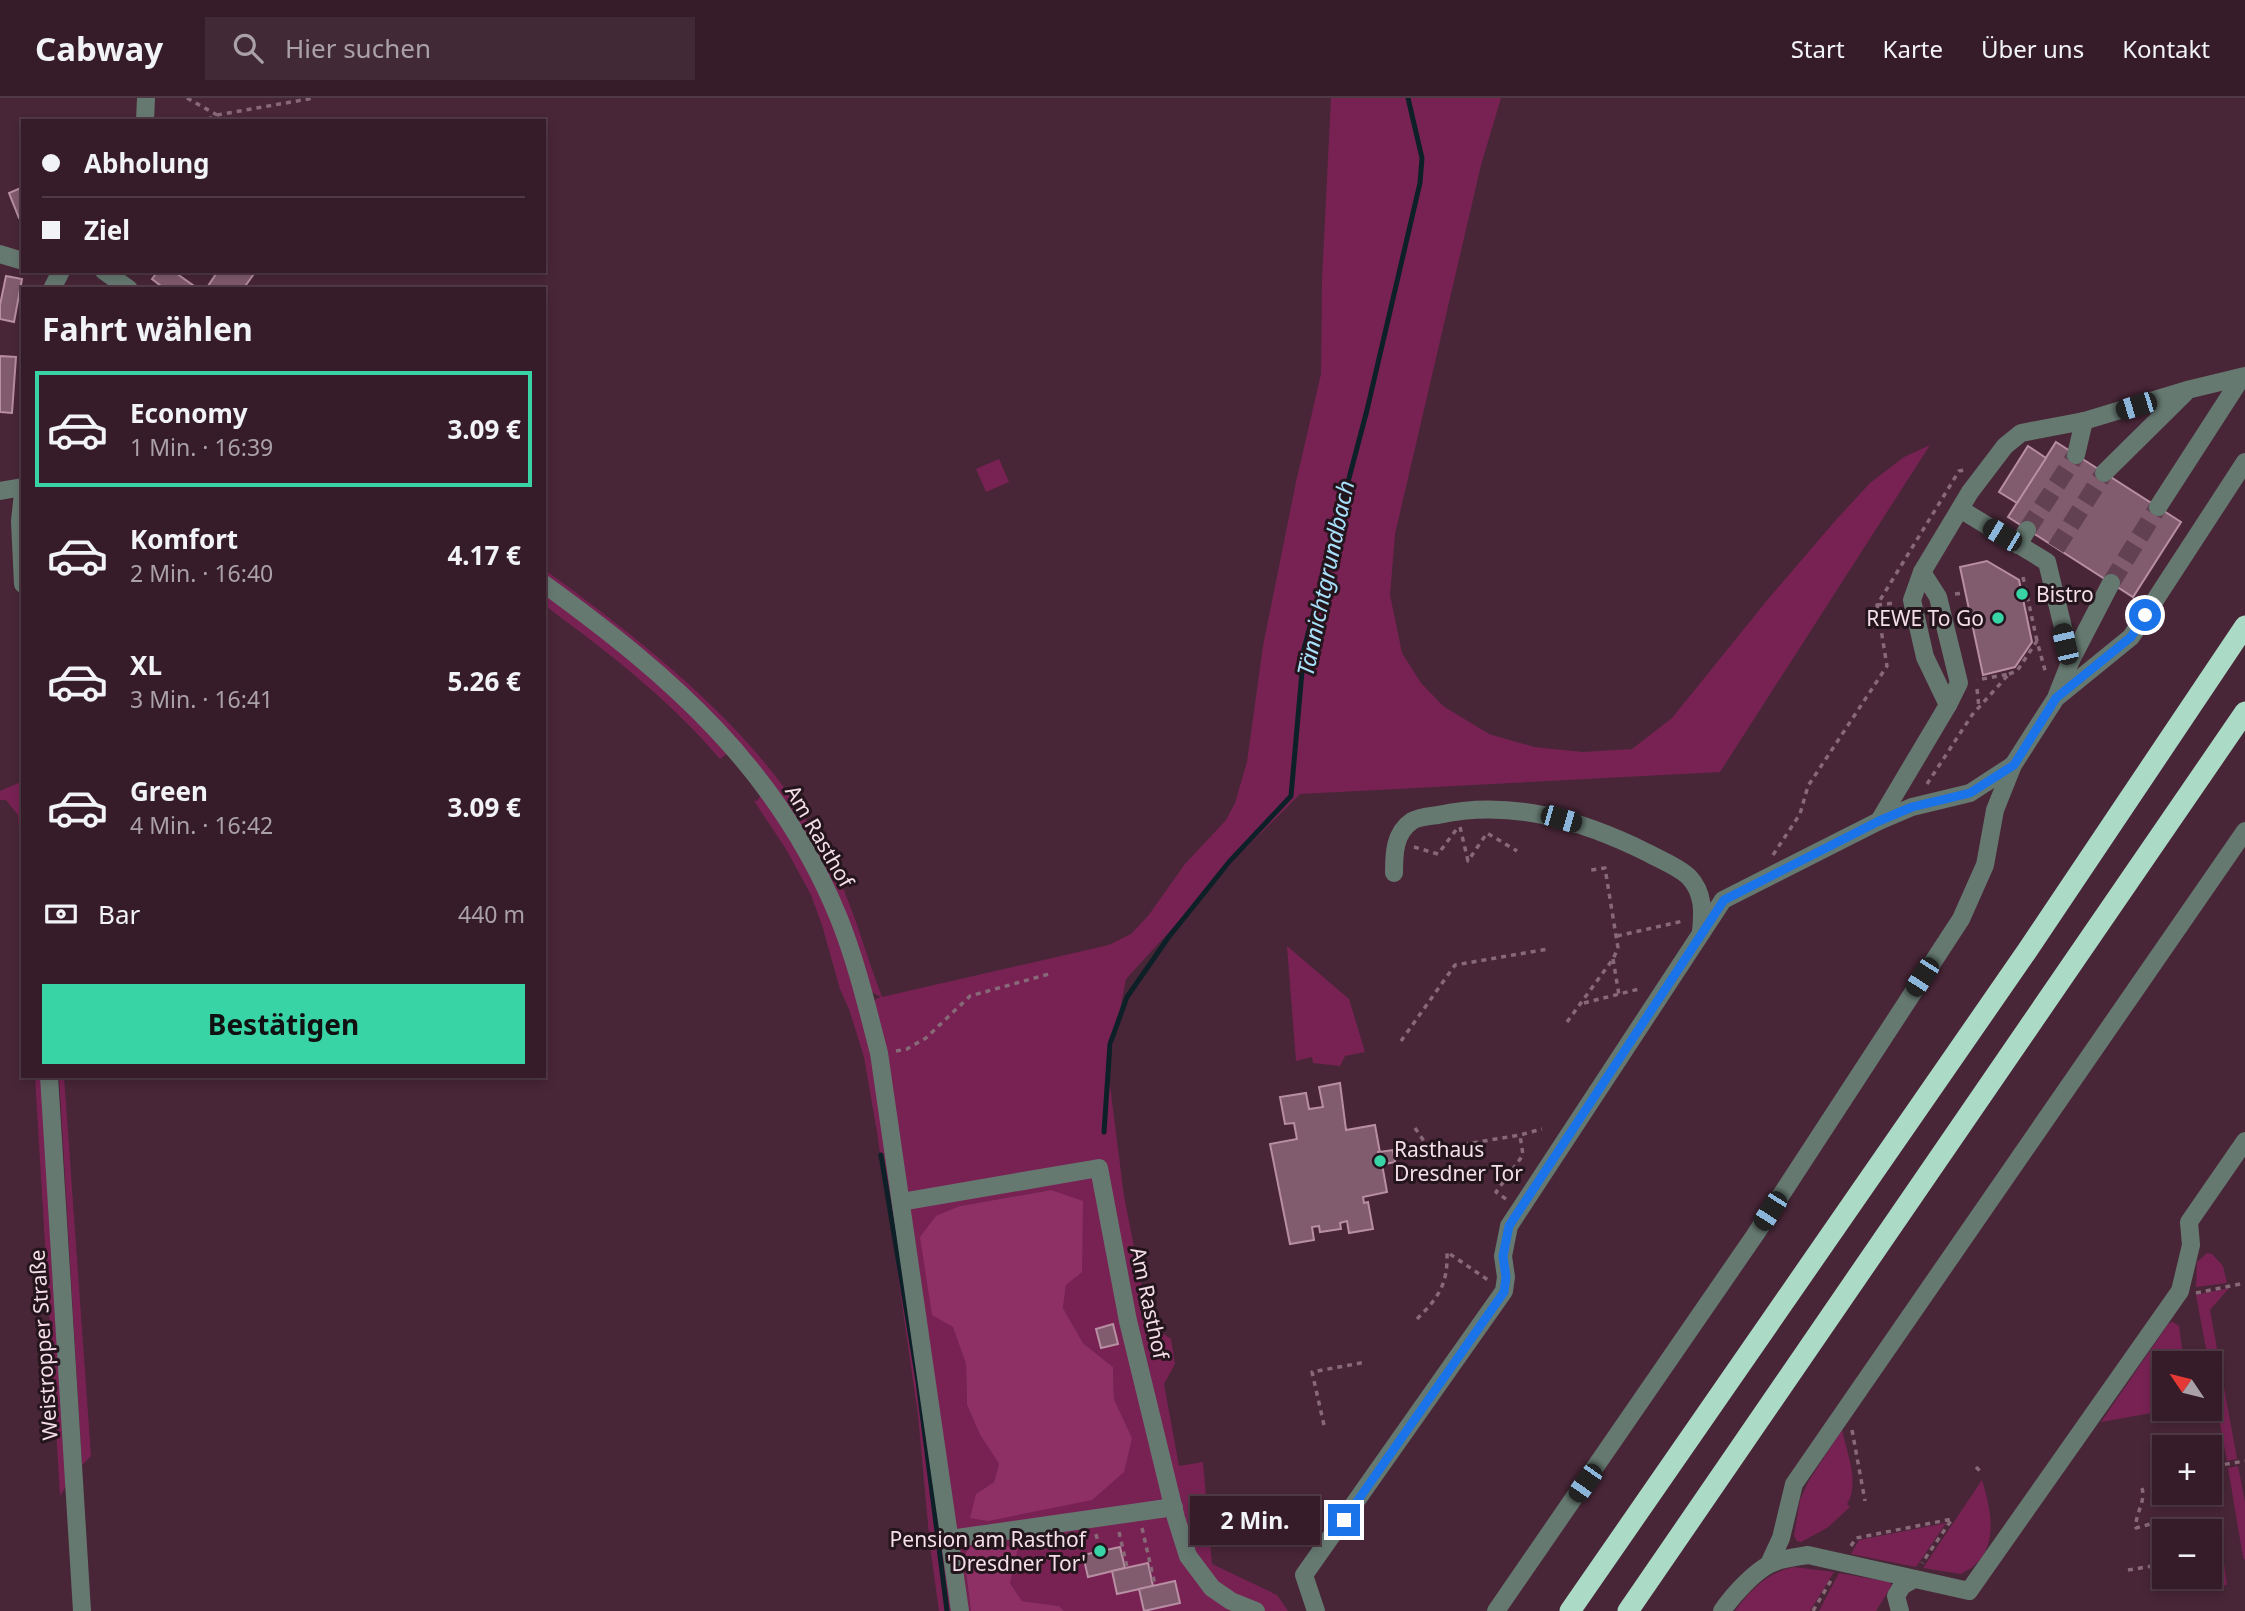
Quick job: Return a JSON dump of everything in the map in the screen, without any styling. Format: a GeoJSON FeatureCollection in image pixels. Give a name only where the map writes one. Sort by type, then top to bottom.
{"type":"FeatureCollection","features":[{"type":"Feature","properties":{"kind":"highway"},"geometry":{"type":"LineString","coordinates":[[1570,1611],[2027,951],[2245,626]]}},
{"type":"Feature","properties":{"kind":"highway"},"geometry":{"type":"LineString","coordinates":[[1628,1611],[2245,712]]}},
{"type":"Feature","properties":{"kind":"street"},"geometry":{"type":"LineString","coordinates":[[145,119],[146,98]]}},
{"type":"Feature","properties":{"kind":"street"},"geometry":{"type":"LineString","coordinates":[[0,254],[21,260]]}},
{"type":"Feature","properties":{"kind":"street"},"geometry":{"type":"LineString","coordinates":[[107,273],[126,287]]}},
{"type":"Feature","properties":{"kind":"street"},"geometry":{"type":"LineString","coordinates":[[1948,705],[1925,657],[1912,600],[1922,572],[1987,466],[2021,433],[2084,422],[2187,390],[2243,377]]}},
{"type":"Feature","properties":{"kind":"street"},"geometry":{"type":"LineString","coordinates":[[2158,507],[2243,377]]}},
{"type":"Feature","properties":{"kind":"street"},"geometry":{"type":"LineString","coordinates":[[2104,473],[2187,390]]}},
{"type":"Feature","properties":{"kind":"street"},"geometry":{"type":"LineString","coordinates":[[2076,455],[2084,422]]}},
{"type":"Feature","properties":{"kind":"street"},"geometry":{"type":"LineString","coordinates":[[2056,698],[2131,637],[2245,462]]}},
{"type":"Feature","properties":{"kind":"street"},"geometry":{"type":"LineString","coordinates":[[0,491],[21,487]]}},
{"type":"Feature","properties":{"kind":"street"},"geometry":{"type":"LineString","coordinates":[[1960,509],[2023,537],[2051,555],[2065,644],[2071,660]]}},
{"type":"Feature","properties":{"kind":"street"},"geometry":{"type":"LineString","coordinates":[[21,513],[21,543]]}},
{"type":"Feature","properties":{"kind":"street"},"geometry":{"type":"LineString","coordinates":[[1879,821],[1959,683],[1938,597],[1922,572]]}},
{"type":"Feature","properties":{"kind":"street"},"geometry":{"type":"LineString","coordinates":[[1496,1611],[1755,1235],[1961,919],[1985,865],[1995,810],[2014,765],[2056,698],[2071,660],[2111,583]]}},
{"type":"Feature","properties":{"kind":"street","name":"Am Rasthof"},"geometry":{"type":"LineString","coordinates":[[546,586],[677,688],[760,778],[809,856],[838,916],[856,966],[879,1053],[960,1611]]}},
{"type":"Feature","properties":{"kind":"street"},"geometry":{"type":"LineString","coordinates":[[1312,1610],[1304,1575],[1504,1292],[1506,1277],[1503,1256],[1509,1226],[1724,900],[1879,821],[1912,807],[1970,793],[2014,765]]}},
{"type":"Feature","properties":{"kind":"street"},"geometry":{"type":"LineString","coordinates":[[1394,873],[1394,848],[1413,820],[1472,809],[1507,808],[1541,814],[1581,825],[1631,845],[1688,877],[1701,896],[1703,913],[1700,934]]}},
{"type":"Feature","properties":{"kind":"street"},"geometry":{"type":"LineString","coordinates":[[1722,1611],[1731,1598],[1769,1564],[1782,1538],[1794,1484],[2245,831]]}},
{"type":"Feature","properties":{"kind":"street","name":"Weistropper Straße"},"geometry":{"type":"LineString","coordinates":[[49,1078],[82,1611]]}},
{"type":"Feature","properties":{"kind":"street"},"geometry":{"type":"LineString","coordinates":[[1769,1564],[1808,1555],[1842,1563],[1917,1573],[1969,1591],[2180,1291],[2191,1245],[2189,1222],[2245,1141]]}},
{"type":"Feature","properties":{"kind":"street","name":"Am Rasthof"},"geometry":{"type":"LineString","coordinates":[[901,1202],[1099,1168],[1128,1321],[1175,1512]]}},
{"type":"Feature","properties":{"kind":"street"},"geometry":{"type":"LineString","coordinates":[[950,1539],[1175,1512],[1188,1556],[1205,1580],[1231,1601],[1256,1611]]}},
{"type":"Feature","properties":{"kind":"street"},"geometry":{"type":"LineString","coordinates":[[1900,1611],[1896,1597],[1902,1586],[1917,1573]]}},
{"type":"Feature","properties":{"kind":"path"},"geometry":{"type":"LineString","coordinates":[[187,98],[217,115]]}},
{"type":"Feature","properties":{"kind":"path"},"geometry":{"type":"LineString","coordinates":[[208,119],[217,115],[314,98]]}},
{"type":"Feature","properties":{"kind":"path"},"geometry":{"type":"LineString","coordinates":[[1769,860],[1800,814],[1808,786],[1887,666],[1877,605],[1959,471],[1987,466]]}},
{"type":"Feature","properties":{"kind":"path"},"geometry":{"type":"LineString","coordinates":[[2023,577],[2046,676]]}},
{"type":"Feature","properties":{"kind":"path"},"geometry":{"type":"LineString","coordinates":[[1975,680],[2017,671],[2037,641]]}},
{"type":"Feature","properties":{"kind":"path"},"geometry":{"type":"LineString","coordinates":[[1912,807],[1972,715],[2009,674]]}},
{"type":"Feature","properties":{"kind":"path"},"geometry":{"type":"LineString","coordinates":[[1394,873],[1415,846],[1438,854],[1459,825],[1468,862],[1487,833],[1517,851]]}},
{"type":"Feature","properties":{"kind":"path"},"geometry":{"type":"LineString","coordinates":[[1567,1022],[1613,959],[1618,948],[1605,868],[1591,870]]}},
{"type":"Feature","properties":{"kind":"path"},"geometry":{"type":"LineString","coordinates":[[1617,936],[1683,921]]}},
{"type":"Feature","properties":{"kind":"path"},"geometry":{"type":"LineString","coordinates":[[1401,1041],[1455,965],[1548,949]]}},
{"type":"Feature","properties":{"kind":"path"},"geometry":{"type":"LineString","coordinates":[[1613,959],[1619,995]]}},
{"type":"Feature","properties":{"kind":"path"},"geometry":{"type":"LineString","coordinates":[[879,1053],[907,1049],[926,1038],[970,996],[1049,974]]}},
{"type":"Feature","properties":{"kind":"path"},"geometry":{"type":"LineString","coordinates":[[1582,1003],[1639,989]]}},
{"type":"Feature","properties":{"kind":"path"},"geometry":{"type":"LineString","coordinates":[[1415,1128],[1430,1150]]}},
{"type":"Feature","properties":{"kind":"path"},"geometry":{"type":"LineString","coordinates":[[1404,1156],[1542,1129]]}},
{"type":"Feature","properties":{"kind":"path"},"geometry":{"type":"LineString","coordinates":[[1511,1202],[1496,1192],[1523,1155],[1520,1135]]}},
{"type":"Feature","properties":{"kind":"path"},"geometry":{"type":"LineString","coordinates":[[1417,1319],[1440,1293],[1448,1271],[1447,1252],[1504,1292]]}},
{"type":"Feature","properties":{"kind":"path"},"geometry":{"type":"LineString","coordinates":[[2195,1293],[2245,1283]]}},
{"type":"Feature","properties":{"kind":"path"},"geometry":{"type":"LineString","coordinates":[[1324,1425],[1312,1372],[1366,1362]]}},
{"type":"Feature","properties":{"kind":"path"},"geometry":{"type":"LineString","coordinates":[[1848,1404],[1865,1501]]}},
{"type":"Feature","properties":{"kind":"path"},"geometry":{"type":"LineString","coordinates":[[2222,1465],[2245,1461]]}},
{"type":"Feature","properties":{"kind":"path"},"geometry":{"type":"LineString","coordinates":[[1976,1468],[1983,1474]]}},
{"type":"Feature","properties":{"kind":"path"},"geometry":{"type":"LineString","coordinates":[[2142,1488],[2144,1494],[2136,1528],[2152,1524]]}},
{"type":"Feature","properties":{"kind":"path"},"geometry":{"type":"LineString","coordinates":[[1813,1611],[1856,1538],[1952,1519],[1917,1573]]}},
{"type":"Feature","properties":{"kind":"path"},"geometry":{"type":"LineString","coordinates":[[1142,1526],[1155,1585]]}},
{"type":"Feature","properties":{"kind":"path"},"geometry":{"type":"LineString","coordinates":[[1118,1529],[1127,1567]]}},
{"type":"Feature","properties":{"kind":"path"},"geometry":{"type":"LineString","coordinates":[[1098,1545],[1100,1552]]}},
{"type":"Feature","properties":{"kind":"path"},"geometry":{"type":"LineString","coordinates":[[2128,1570],[2152,1566]]}},
{"type":"Feature","properties":{"kind":"shaded area"},"geometry":{"type":"Polygon","coordinates":[[[1331,98],[1501,98],[1481,165],[1395,534],[1390,595],[1402,653],[1421,683],[1443,706],[1489,734],[1534,747],[1583,752],[1632,749],[1672,718],[1769,598],[1870,483],[1904,457],[1930,445],[1720,772],[1300,794],[1243,851],[1126,979],[1108,1070],[1124,1196],[1149,1324],[1171,1339],[1175,1364],[1164,1384],[1179,1466],[1203,1462],[1212,1564],[1277,1595],[1288,1611],[1064,1611],[1059,1606],[1022,1601],[1010,1583],[966,1575],[971,1611],[939,1611],[918,1415],[864,1057],[811,895],[786,849],[754,801],[761,795],[819,888],[863,1005],[881,997],[870,991],[843,911],[704,705],[660,665],[546,578],[546,571],[630,634],[711,705],[782,785],[812,829],[838,877],[882,997],[1109,945],[1131,934],[1148,916],[1185,864],[1226,820],[1235,803],[1247,762],[1263,646],[1321,374],[1322,281],[1331,98]],[[1051,1190],[960,1206],[953,1326],[966,1364],[967,1405],[980,1435],[999,1464],[994,1482],[976,1494],[1132,1438],[1114,1399],[1113,1367],[1083,1343],[1063,1308],[1066,1285],[1051,1190]]]}},
{"type":"Feature","properties":{"kind":"shaded area"},"geometry":{"type":"Polygon","coordinates":[[[999,459],[1009,482],[986,492],[976,469],[999,459]]]}},
{"type":"Feature","properties":{"kind":"shaded area"},"geometry":{"type":"Polygon","coordinates":[[[546,595],[655,678],[728,753],[720,759],[680,716],[591,640],[546,606],[546,595]]]}},
{"type":"Feature","properties":{"kind":"shaded area"},"geometry":{"type":"Polygon","coordinates":[[[21,782],[21,853],[18,815],[6,800],[0,800],[0,791],[21,782]]]}},
{"type":"Feature","properties":{"kind":"shaded area"},"geometry":{"type":"Polygon","coordinates":[[[1287,946],[1349,999],[1365,1052],[1345,1056],[1340,1066],[1313,1063],[1312,1057],[1296,1061],[1287,946]]]}},
{"type":"Feature","properties":{"kind":"shaded area"},"geometry":{"type":"Polygon","coordinates":[[[35,1078],[41,1078],[67,1485],[60,1496],[35,1078]]]}},
{"type":"Feature","properties":{"kind":"shaded area"},"geometry":{"type":"Polygon","coordinates":[[[59,1078],[64,1078],[91,1456],[82,1465],[59,1078]]]}},
{"type":"Feature","properties":{"kind":"shaded area"},"geometry":{"type":"Polygon","coordinates":[[[1051,1190],[1083,1201],[1082,1272],[1066,1285],[1063,1308],[1083,1343],[1113,1367],[1114,1399],[1132,1438],[1124,1472],[1092,1500],[988,1521],[970,1518],[976,1494],[994,1482],[999,1464],[980,1435],[967,1405],[966,1364],[953,1327],[932,1315],[920,1237],[936,1216],[960,1206],[1051,1190]]]}},
{"type":"Feature","properties":{"kind":"shaded area"},"geometry":{"type":"Polygon","coordinates":[[[2207,1253],[2212,1254],[2223,1266],[2227,1283],[2196,1287],[2197,1262],[2207,1253]]]}},
{"type":"Feature","properties":{"kind":"shaded area"},"geometry":{"type":"Polygon","coordinates":[[[2229,1288],[2210,1310],[2217,1351],[2206,1351],[2196,1295],[2229,1288]]]}},
{"type":"Feature","properties":{"kind":"shaded area"},"geometry":{"type":"Polygon","coordinates":[[[2173,1322],[2179,1326],[2182,1351],[2152,1351],[2152,1413],[2101,1422],[2169,1323],[2173,1322]]]}},
{"type":"Feature","properties":{"kind":"shaded area"},"geometry":{"type":"Polygon","coordinates":[[[2222,1376],[2237,1459],[2227,1461],[2220,1421],[2222,1421],[2222,1376]]]}},
{"type":"Feature","properties":{"kind":"shaded area"},"geometry":{"type":"Polygon","coordinates":[[[1842,1430],[1852,1477],[1851,1496],[1847,1504],[1850,1507],[1827,1528],[1801,1542],[1797,1541],[1794,1536],[1800,1500],[1808,1482],[1842,1430]]]}},
{"type":"Feature","properties":{"kind":"shaded area"},"geometry":{"type":"Polygon","coordinates":[[[2238,1466],[2245,1502],[2245,1560],[2228,1468],[2238,1466]]]}},
{"type":"Feature","properties":{"kind":"shaded area"},"geometry":{"type":"Polygon","coordinates":[[[1982,1480],[1989,1507],[1990,1533],[1982,1556],[1974,1566],[1961,1574],[1923,1568],[1982,1480]]]}},
{"type":"Feature","properties":{"kind":"shaded area"},"geometry":{"type":"Polygon","coordinates":[[[1946,1523],[1916,1567],[1851,1554],[1859,1540],[1946,1523]]]}},
{"type":"Feature","properties":{"kind":"shaded area"},"geometry":{"type":"Polygon","coordinates":[[[991,1543],[1018,1548],[1010,1583],[1022,1601],[1059,1606],[1064,1611],[971,1611],[964,1557],[969,1547],[991,1543]]]}},
{"type":"Feature","properties":{"kind":"shaded area"},"geometry":{"type":"Polygon","coordinates":[[[2222,1548],[2227,1585],[2222,1586],[2222,1548]]]}},
{"type":"Feature","properties":{"kind":"shaded area"},"geometry":{"type":"Polygon","coordinates":[[[1794,1567],[1834,1572],[1810,1611],[1735,1611],[1760,1583],[1776,1573],[1794,1567]]]}},
{"type":"Feature","properties":{"kind":"shaded area"},"geometry":{"type":"Polygon","coordinates":[[[1839,1573],[1889,1582],[1892,1585],[1876,1611],[1819,1611],[1839,1573]]]}},
{"type":"Feature","properties":{"kind":"building"},"geometry":{"type":"Polygon","coordinates":[[[21,188],[21,218],[19,218],[9,193],[21,188]]]}},
{"type":"Feature","properties":{"kind":"building"},"geometry":{"type":"Polygon","coordinates":[[[156,273],[176,273],[194,286],[162,287],[152,279],[156,273]]]}},
{"type":"Feature","properties":{"kind":"building"},"geometry":{"type":"Polygon","coordinates":[[[217,273],[255,273],[244,287],[207,287],[217,273]]]}},
{"type":"Feature","properties":{"kind":"building"},"geometry":{"type":"Polygon","coordinates":[[[6,276],[22,279],[14,322],[0,319],[6,276]]]}},
{"type":"Feature","properties":{"kind":"building"},"geometry":{"type":"Polygon","coordinates":[[[0,356],[16,357],[12,413],[0,412],[0,356]]]}},
{"type":"Feature","properties":{"kind":"building"},"geometry":{"type":"Polygon","coordinates":[[[2056,442],[2181,522],[2133,597],[2008,517],[2056,442]]]}},
{"type":"Feature","properties":{"kind":"building"},"geometry":{"type":"Polygon","coordinates":[[[2028,446],[2046,458],[2017,503],[1999,492],[2028,446]]]}},
{"type":"Feature","properties":{"kind":"building","name":"REWE To Go"},"geometry":{"type":"Polygon","coordinates":[[[1987,561],[2019,580],[2032,642],[2015,667],[1983,675],[1960,567],[1987,561]]]}},
{"type":"Feature","properties":{"kind":"building"},"geometry":{"type":"Polygon","coordinates":[[[1340,1083],[1346,1130],[1375,1125],[1387,1192],[1363,1197],[1364,1203],[1368,1202],[1373,1229],[1349,1233],[1347,1221],[1340,1223],[1341,1229],[1320,1232],[1319,1226],[1312,1227],[1314,1240],[1290,1244],[1270,1144],[1297,1139],[1294,1123],[1285,1124],[1280,1097],[1306,1093],[1309,1109],[1323,1107],[1319,1087],[1340,1083]]]}},
{"type":"Feature","properties":{"kind":"building"},"geometry":{"type":"Polygon","coordinates":[[[1393,1150],[1395,1162],[1380,1165],[1378,1152],[1393,1150]]]}},
{"type":"Feature","properties":{"kind":"building"},"geometry":{"type":"Polygon","coordinates":[[[1113,1324],[1118,1344],[1101,1348],[1096,1329],[1113,1324]]]}},
{"type":"Feature","properties":{"kind":"building"},"geometry":{"type":"Polygon","coordinates":[[[1120,1547],[1125,1568],[1088,1577],[1083,1555],[1120,1547]]]}},
{"type":"Feature","properties":{"kind":"building"},"geometry":{"type":"Polygon","coordinates":[[[1148,1563],[1153,1586],[1117,1594],[1112,1571],[1148,1563]]]}},
{"type":"Feature","properties":{"kind":"building"},"geometry":{"type":"Polygon","coordinates":[[[1175,1581],[1180,1603],[1144,1611],[1139,1589],[1175,1581]]]}},
{"type":"Feature","properties":{"kind":"waterway","name":"Tännichtgrundbach"},"geometry":{"type":"LineString","coordinates":[[1104,1132],[1110,1044],[1127,997],[1168,938],[1229,862],[1291,796],[1304,649],[1367,410],[1420,183],[1422,158],[1408,98]]}},
{"type":"Feature","properties":{"kind":"waterway"},"geometry":{"type":"LineString","coordinates":[[881,1155],[918,1381],[947,1611]]}},
{"type":"Feature","properties":{"kind":"tunnel"},"geometry":{"type":"LineString","coordinates":[[2027,530],[2076,455]]}},
{"type":"Feature","properties":{"kind":"tunnel"},"geometry":{"type":"LineString","coordinates":[[2056,548],[2104,473]]}},
{"type":"Feature","properties":{"kind":"tunnel"},"geometry":{"type":"LineString","coordinates":[[2111,583],[2158,507]]}},
{"type":"Feature","properties":{"kind":"place","name":"Bistro"},"geometry":{"type":"Point","coordinates":[2022,594]}},
{"type":"Feature","properties":{"kind":"place","name":"REWE To Go"},"geometry":{"type":"Point","coordinates":[1998,618]}},
{"type":"Feature","properties":{"kind":"place","name":"Rasthaus Dresdner Tor"},"geometry":{"type":"Point","coordinates":[1380,1161]}},
{"type":"Feature","properties":{"kind":"place","name":"Pension am Rasthof 'Dresdner Tor'"},"geometry":{"type":"Point","coordinates":[1100,1551]}},
{"type":"Feature","properties":{"kind":"route"},"geometry":{"type":"LineString","coordinates":[[1344,1520],[1504,1292],[1506,1277],[1503,1256],[1509,1226],[1724,900],[1879,821],[1912,807],[1970,793],[2014,765],[2056,698],[2131,637],[2145,615]]}}]}
